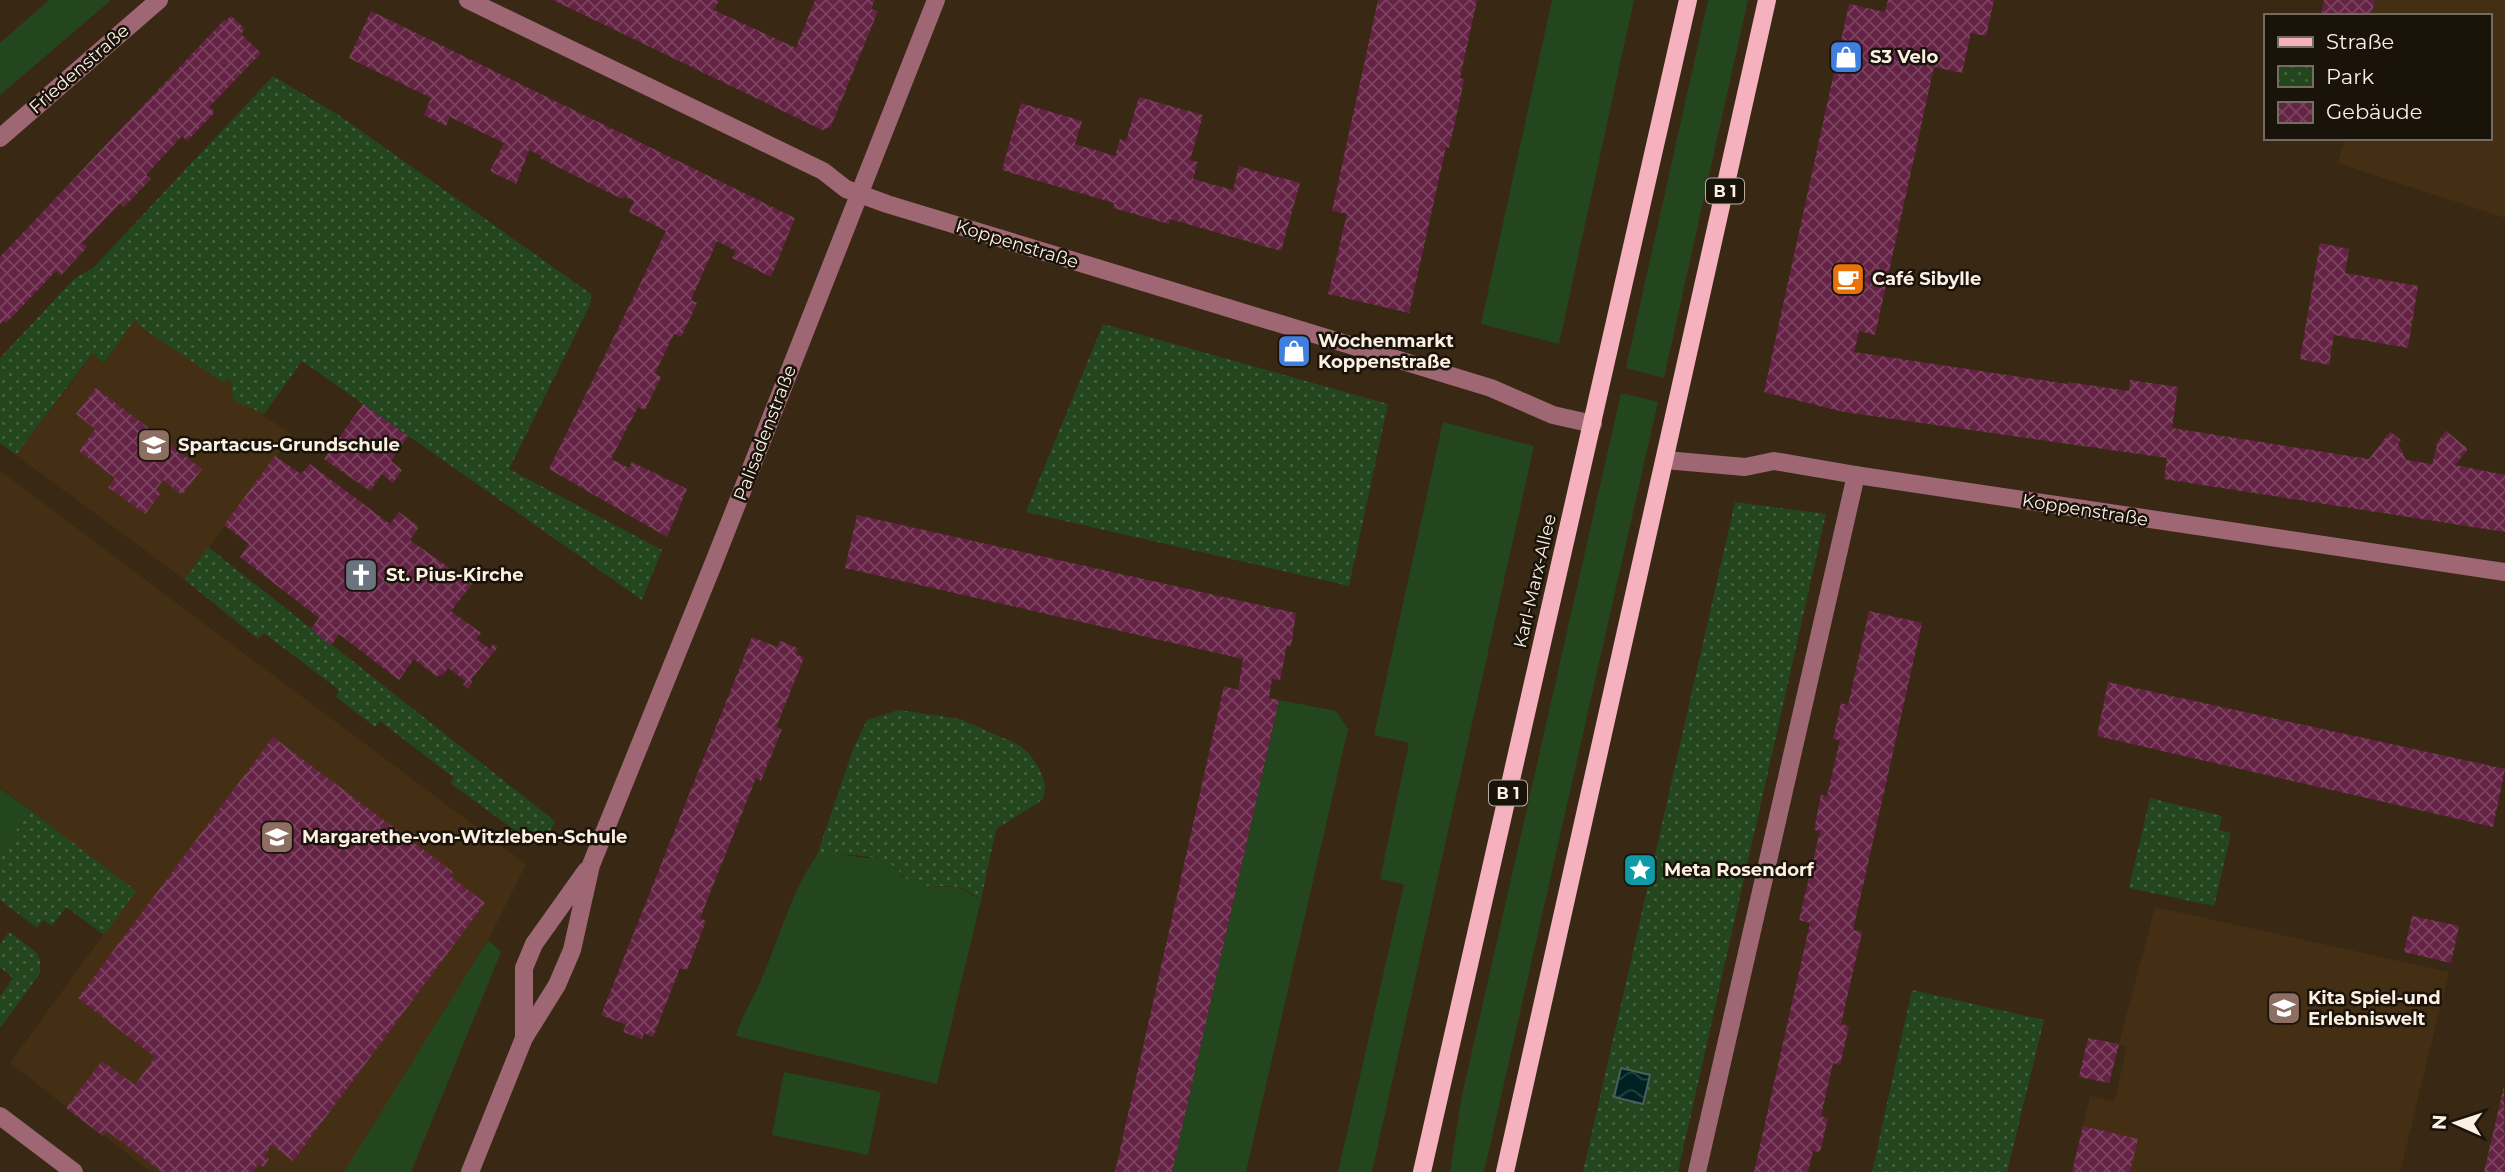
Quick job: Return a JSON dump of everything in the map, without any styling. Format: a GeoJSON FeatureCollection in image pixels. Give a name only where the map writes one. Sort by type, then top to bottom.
{"type":"FeatureCollection","features":[{"type":"Feature","properties":{"kind":"main road","name":"Karl-Marx-Allee"},"geometry":{"type":"LineString","coordinates":[[1422,1172],[1688,0]]}},
{"type":"Feature","properties":{"kind":"main road","name":"B 1"},"geometry":{"type":"LineString","coordinates":[[1505,1172],[1767,0]]}},
{"type":"Feature","properties":{"kind":"street","name":"Friedenstraße"},"geometry":{"type":"LineString","coordinates":[[0,138],[159,0]]}},
{"type":"Feature","properties":{"kind":"street","name":"Koppenstraße"},"geometry":{"type":"LineString","coordinates":[[468,0],[811,165],[860,194],[1491,388],[1553,415],[1592,424]]}},
{"type":"Feature","properties":{"kind":"street","name":"Palisadenstraße"},"geometry":{"type":"LineString","coordinates":[[470,1172],[524,1038],[558,985],[572,950],[591,865],[936,0]]}},
{"type":"Feature","properties":{"kind":"street","name":"Koppenstraße"},"geometry":{"type":"LineString","coordinates":[[1665,460],[1745,467],[1774,461],[2505,572]]}},
{"type":"Feature","properties":{"kind":"street"},"geometry":{"type":"LineString","coordinates":[[1697,1172],[1856,475]]}},
{"type":"Feature","properties":{"kind":"street","name":"Palisadenstraße"},"geometry":{"type":"LineString","coordinates":[[524,1038],[524,968],[534,944],[591,865]]}},
{"type":"Feature","properties":{"kind":"street"},"geometry":{"type":"LineString","coordinates":[[0,1116],[74,1172]]}},
{"type":"Feature","properties":{"kind":"shaded area"},"geometry":{"type":"Polygon","coordinates":[[[2375,0],[2505,0],[2505,218],[2338,163],[2344,140],[2491,140],[2491,14],[2372,14],[2375,0]]]}},
{"type":"Feature","properties":{"kind":"shaded area","name":"Spartacus-Grundschule"},"geometry":{"type":"Polygon","coordinates":[[[137,316],[231,380],[233,400],[264,414],[292,435],[185,580],[16,455],[93,354],[104,363],[137,316]]]}},
{"type":"Feature","properties":{"kind":"shaded area","name":"Margarethe-von-Witzleben-Schule"},"geometry":{"type":"Polygon","coordinates":[[[0,471],[526,864],[488,940],[351,1172],[151,1172],[10,1063],[135,891],[0,787],[0,471]]]}},
{"type":"Feature","properties":{"kind":"shaded area","name":"Kita Spiel-und Erlebniswelt"},"geometry":{"type":"Polygon","coordinates":[[[2155,907],[2449,972],[2400,1172],[2072,1172],[2090,1096],[2114,1102],[2127,1047],[2119,1044],[2155,907]]]}},
{"type":"Feature","properties":{"kind":"green space"},"geometry":{"type":"Polygon","coordinates":[[[49,0],[111,0],[0,95],[0,43],[49,0]]]}},
{"type":"Feature","properties":{"kind":"green space"},"geometry":{"type":"Polygon","coordinates":[[[1552,0],[1634,0],[1559,344],[1481,324],[1552,0]]]}},
{"type":"Feature","properties":{"kind":"green space"},"geometry":{"type":"Polygon","coordinates":[[[1708,0],[1748,0],[1664,378],[1626,368],[1708,0]]]}},
{"type":"Feature","properties":{"kind":"green space"},"geometry":{"type":"Polygon","coordinates":[[[273,76],[340,116],[591,294],[590,305],[509,469],[662,550],[642,600],[302,361],[264,414],[233,400],[231,380],[228,378],[224,383],[138,325],[136,318],[104,363],[92,354],[16,455],[0,443],[0,358],[75,278],[93,268],[273,76]]]}},
{"type":"Feature","properties":{"kind":"green space"},"geometry":{"type":"Polygon","coordinates":[[[1103,324],[1388,404],[1349,586],[1026,512],[1103,324]]]}},
{"type":"Feature","properties":{"kind":"green space"},"geometry":{"type":"Polygon","coordinates":[[[1621,393],[1658,402],[1484,1172],[1450,1172],[1461,1100],[1621,393]]]}},
{"type":"Feature","properties":{"kind":"green space"},"geometry":{"type":"Polygon","coordinates":[[[1443,422],[1534,446],[1372,1172],[1338,1172],[1404,884],[1380,879],[1409,743],[1374,735],[1443,422]]]}},
{"type":"Feature","properties":{"kind":"green space"},"geometry":{"type":"Polygon","coordinates":[[[1735,502],[1826,514],[1678,1172],[1583,1172],[1735,502]]]}},
{"type":"Feature","properties":{"kind":"green space"},"geometry":{"type":"Polygon","coordinates":[[[208,547],[555,821],[544,845],[535,845],[450,783],[454,778],[380,721],[375,727],[336,697],[339,690],[264,633],[258,639],[185,580],[208,547]]]}},
{"type":"Feature","properties":{"kind":"green space"},"geometry":{"type":"Polygon","coordinates":[[[1279,700],[1336,711],[1348,729],[1246,1172],[1172,1172],[1279,700]]]}},
{"type":"Feature","properties":{"kind":"green space"},"geometry":{"type":"Polygon","coordinates":[[[899,710],[960,719],[1017,744],[1028,752],[1039,768],[1045,784],[1044,797],[996,829],[981,900],[960,888],[913,883],[891,864],[882,860],[854,855],[817,855],[854,747],[867,720],[899,710]]]}},
{"type":"Feature","properties":{"kind":"green space"},"geometry":{"type":"Polygon","coordinates":[[[0,788],[30,810],[0,854],[0,788]]]}},
{"type":"Feature","properties":{"kind":"green space"},"geometry":{"type":"Polygon","coordinates":[[[2150,798],[2222,816],[2219,830],[2231,833],[2214,906],[2129,888],[2150,798]]]}},
{"type":"Feature","properties":{"kind":"green space"},"geometry":{"type":"Polygon","coordinates":[[[30,810],[136,891],[104,935],[66,907],[52,926],[43,920],[37,928],[0,900],[0,854],[30,810]]]}},
{"type":"Feature","properties":{"kind":"green space"},"geometry":{"type":"Polygon","coordinates":[[[830,853],[865,858],[879,857],[891,863],[903,877],[926,886],[958,887],[981,900],[937,1084],[736,1036],[800,884],[817,855],[830,853]]]}},
{"type":"Feature","properties":{"kind":"green space"},"geometry":{"type":"Polygon","coordinates":[[[9,932],[36,952],[40,959],[40,973],[0,1028],[0,996],[13,978],[0,967],[0,945],[9,932]]]}},
{"type":"Feature","properties":{"kind":"green space"},"geometry":{"type":"Polygon","coordinates":[[[488,940],[501,952],[411,1172],[344,1172],[488,940]]]}},
{"type":"Feature","properties":{"kind":"green space"},"geometry":{"type":"Polygon","coordinates":[[[1912,990],[2044,1020],[2007,1172],[1872,1172],[1912,990]]]}},
{"type":"Feature","properties":{"kind":"green space"},"geometry":{"type":"Polygon","coordinates":[[[784,1072],[881,1092],[868,1155],[772,1135],[784,1072]]]}},
{"type":"Feature","properties":{"kind":"water"},"geometry":{"type":"Polygon","coordinates":[[[1621,1068],[1650,1075],[1643,1104],[1614,1097],[1621,1068]]]}},
{"type":"Feature","properties":{"kind":"building"},"geometry":{"type":"Polygon","coordinates":[[[553,0],[719,0],[714,10],[796,48],[815,0],[875,0],[871,9],[878,11],[831,126],[822,130],[553,0]]]}},
{"type":"Feature","properties":{"kind":"building"},"geometry":{"type":"Polygon","coordinates":[[[1378,0],[1477,0],[1460,78],[1464,79],[1461,95],[1449,148],[1446,147],[1409,313],[1328,294],[1347,214],[1332,211],[1378,0]]]}},
{"type":"Feature","properties":{"kind":"building"},"geometry":{"type":"Polygon","coordinates":[[[1888,0],[1994,0],[1986,36],[1971,33],[1962,73],[1934,67],[1875,335],[1859,331],[1854,352],[2129,391],[2130,380],[2178,387],[2172,428],[2369,459],[2390,432],[2401,440],[2398,443],[2406,460],[2432,464],[2437,446],[2435,445],[2446,431],[2468,449],[2455,465],[2505,475],[2505,532],[2164,479],[2167,458],[1844,412],[1764,392],[1849,4],[1885,12],[1888,0]]]}},
{"type":"Feature","properties":{"kind":"building"},"geometry":{"type":"Polygon","coordinates":[[[2324,0],[2375,0],[2372,14],[2321,14],[2324,0]]]}},
{"type":"Feature","properties":{"kind":"building"},"geometry":{"type":"Polygon","coordinates":[[[371,11],[795,218],[771,277],[732,258],[736,251],[717,241],[691,300],[697,303],[681,337],[674,334],[655,373],[661,377],[645,410],[638,407],[611,459],[629,468],[632,462],[687,489],[667,537],[549,469],[666,231],[629,212],[634,201],[624,196],[622,199],[529,150],[516,184],[490,171],[504,143],[450,117],[446,126],[424,115],[431,98],[349,58],[371,11]]]}},
{"type":"Feature","properties":{"kind":"building"},"geometry":{"type":"Polygon","coordinates":[[[231,16],[245,29],[241,34],[261,53],[209,107],[215,112],[187,141],[182,136],[146,175],[151,179],[124,207],[120,203],[82,243],[87,247],[61,275],[56,271],[6,323],[3,321],[0,324],[0,257],[225,19],[226,21],[231,16]]]}},
{"type":"Feature","properties":{"kind":"building"},"geometry":{"type":"Polygon","coordinates":[[[1139,97],[1203,115],[1190,160],[1198,162],[1193,179],[1233,190],[1239,166],[1300,183],[1281,251],[1170,219],[1169,224],[1113,208],[1114,203],[1002,170],[1021,103],[1082,121],[1075,144],[1115,156],[1120,139],[1126,141],[1139,97]]]}},
{"type":"Feature","properties":{"kind":"building"},"geometry":{"type":"Polygon","coordinates":[[[2320,243],[2349,249],[2345,273],[2418,286],[2408,348],[2334,335],[2329,365],[2300,359],[2320,243]]]}},
{"type":"Feature","properties":{"kind":"building"},"geometry":{"type":"Polygon","coordinates":[[[96,388],[202,469],[182,495],[163,480],[156,490],[161,493],[145,514],[108,487],[115,478],[79,451],[95,429],[76,414],[96,388]]]}},
{"type":"Feature","properties":{"kind":"building"},"geometry":{"type":"Polygon","coordinates":[[[363,404],[408,436],[391,461],[402,470],[393,483],[382,474],[370,491],[324,459],[363,404]]]}},
{"type":"Feature","properties":{"kind":"building","name":"St. Pius-Kirche"},"geometry":{"type":"Polygon","coordinates":[[[275,456],[301,474],[310,464],[390,524],[399,512],[419,527],[410,540],[472,584],[451,611],[481,633],[476,639],[490,649],[493,644],[498,647],[471,679],[472,683],[468,689],[463,685],[466,681],[448,668],[443,675],[436,676],[414,659],[399,680],[339,634],[331,646],[311,629],[319,618],[240,557],[249,544],[224,525],[275,456]]]}},
{"type":"Feature","properties":{"kind":"building"},"geometry":{"type":"Polygon","coordinates":[[[857,515],[1296,613],[1291,646],[1287,645],[1280,680],[1272,679],[1269,698],[1279,700],[1172,1172],[1115,1172],[1224,686],[1238,690],[1243,659],[845,568],[857,515]]]}},
{"type":"Feature","properties":{"kind":"building"},"geometry":{"type":"Polygon","coordinates":[[[1869,611],[1922,623],[1853,930],[1862,932],[1841,1024],[1849,1026],[1840,1065],[1833,1063],[1821,1116],[1828,1118],[1820,1152],[1813,1151],[1808,1172],[1754,1172],[1810,923],[1799,920],[1820,831],[1814,830],[1821,795],[1827,796],[1840,740],[1833,739],[1841,703],[1848,705],[1869,611]]]}},
{"type":"Feature","properties":{"kind":"building"},"geometry":{"type":"Polygon","coordinates":[[[752,637],[777,647],[780,641],[798,648],[796,654],[804,658],[776,727],[782,729],[761,781],[756,778],[700,918],[706,921],[687,970],[680,968],[653,1037],[644,1033],[642,1039],[623,1032],[626,1025],[601,1015],[752,637]]]}},
{"type":"Feature","properties":{"kind":"building"},"geometry":{"type":"Polygon","coordinates":[[[2108,682],[2505,769],[2493,827],[2097,736],[2108,682]]]}},
{"type":"Feature","properties":{"kind":"building"},"geometry":{"type":"Polygon","coordinates":[[[273,737],[453,872],[450,876],[485,903],[293,1161],[272,1145],[264,1156],[269,1159],[263,1167],[258,1164],[253,1172],[162,1172],[107,1131],[103,1136],[66,1108],[102,1061],[135,1085],[155,1057],[78,998],[273,737]]]}},
{"type":"Feature","properties":{"kind":"building"},"geometry":{"type":"Polygon","coordinates":[[[2412,916],[2459,926],[2451,963],[2404,952],[2412,916]]]}},
{"type":"Feature","properties":{"kind":"building"},"geometry":{"type":"Polygon","coordinates":[[[2088,1038],[2119,1044],[2109,1083],[2079,1077],[2088,1038]]]}},
{"type":"Feature","properties":{"kind":"building"},"geometry":{"type":"Polygon","coordinates":[[[2504,1086],[2505,1172],[2484,1172],[2504,1086]]]}},
{"type":"Feature","properties":{"kind":"building"},"geometry":{"type":"Polygon","coordinates":[[[2083,1126],[2138,1139],[2130,1172],[2072,1172],[2083,1126]]]}},
{"type":"Feature","properties":{"kind":"place","name":"S3 Velo"},"geometry":{"type":"Point","coordinates":[1846,57]}},
{"type":"Feature","properties":{"kind":"place","name":"Café Sibylle"},"geometry":{"type":"Point","coordinates":[1848,279]}},
{"type":"Feature","properties":{"kind":"place","name":"Wochenmarkt Koppenstraße"},"geometry":{"type":"Point","coordinates":[1294,351]}},
{"type":"Feature","properties":{"kind":"place","name":"Spartacus-Grundschule"},"geometry":{"type":"Point","coordinates":[154,445]}},
{"type":"Feature","properties":{"kind":"place","name":"St. Pius-Kirche"},"geometry":{"type":"Point","coordinates":[361,575]}},
{"type":"Feature","properties":{"kind":"place","name":"Margarethe-von-Witzleben-Schule"},"geometry":{"type":"Point","coordinates":[277,837]}},
{"type":"Feature","properties":{"kind":"place","name":"Meta Rosendorf"},"geometry":{"type":"Point","coordinates":[1640,870]}},
{"type":"Feature","properties":{"kind":"place","name":"Kita Spiel-und Erlebniswelt"},"geometry":{"type":"Point","coordinates":[2284,1008]}}]}
